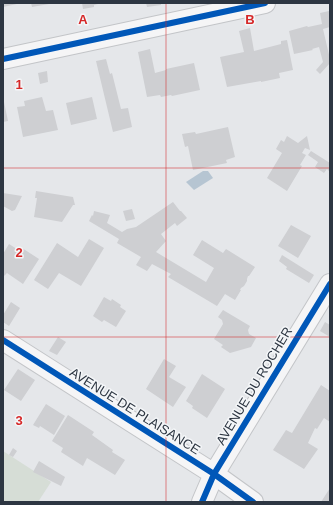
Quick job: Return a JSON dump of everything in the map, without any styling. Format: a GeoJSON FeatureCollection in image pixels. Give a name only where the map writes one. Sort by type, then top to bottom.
{"type":"FeatureCollection","features":[{"type":"Feature","properties":{"kind":"street"},"geometry":{"type":"LineString","coordinates":[[3,60],[265,3]]}},
{"type":"Feature","properties":{"kind":"street","name":"AVENUE DU ROCHER"},"geometry":{"type":"LineString","coordinates":[[202,502],[214,474],[330,284]]}},
{"type":"Feature","properties":{"kind":"street","name":"AVENUE DE PLAISANCE"},"geometry":{"type":"LineString","coordinates":[[3,340],[214,474],[253,502]]}},
{"type":"Feature","properties":{"kind":"shaded area"},"geometry":{"type":"Polygon","coordinates":[[[3,451],[51,482],[38,502],[3,502],[3,451]]]}},
{"type":"Feature","properties":{"kind":"water"},"geometry":{"type":"Polygon","coordinates":[[[203,171],[208,171],[213,178],[194,190],[186,182],[203,171]]]}},
{"type":"Feature","properties":{"kind":"building"},"geometry":{"type":"Polygon","coordinates":[[[3,3],[17,3],[17,4],[3,7],[3,3]]]}},
{"type":"Feature","properties":{"kind":"building"},"geometry":{"type":"Polygon","coordinates":[[[31,3],[49,3],[49,4],[32,7],[31,3]]]}},
{"type":"Feature","properties":{"kind":"building"},"geometry":{"type":"Polygon","coordinates":[[[82,3],[98,4],[94,5],[94,7],[83,9],[82,3]]]}},
{"type":"Feature","properties":{"kind":"building"},"geometry":{"type":"Polygon","coordinates":[[[146,3],[161,3],[161,5],[147,7],[146,3]]]}},
{"type":"Feature","properties":{"kind":"building"},"geometry":{"type":"Polygon","coordinates":[[[329,11],[330,27],[323,29],[330,63],[320,74],[316,70],[323,62],[319,47],[312,49],[313,50],[294,54],[289,31],[322,24],[320,13],[329,11]]]}},
{"type":"Feature","properties":{"kind":"building"},"geometry":{"type":"Polygon","coordinates":[[[250,28],[254,51],[281,44],[281,41],[287,40],[293,70],[279,73],[280,78],[227,87],[220,57],[244,52],[239,31],[250,28]]]}},
{"type":"Feature","properties":{"kind":"building"},"geometry":{"type":"Polygon","coordinates":[[[150,49],[155,73],[194,63],[200,90],[172,96],[161,97],[160,95],[147,97],[138,52],[150,49]]]}},
{"type":"Feature","properties":{"kind":"building"},"geometry":{"type":"Polygon","coordinates":[[[106,59],[110,74],[112,73],[121,109],[128,108],[132,127],[113,132],[96,61],[106,59]]]}},
{"type":"Feature","properties":{"kind":"building"},"geometry":{"type":"Polygon","coordinates":[[[47,71],[48,82],[40,84],[38,73],[47,71]]]}},
{"type":"Feature","properties":{"kind":"building"},"geometry":{"type":"Polygon","coordinates":[[[42,97],[46,111],[53,110],[58,130],[23,137],[17,107],[25,106],[24,101],[42,97]]]}},
{"type":"Feature","properties":{"kind":"building"},"geometry":{"type":"Polygon","coordinates":[[[92,97],[97,119],[71,125],[66,103],[92,97]]]}},
{"type":"Feature","properties":{"kind":"building"},"geometry":{"type":"Polygon","coordinates":[[[4,102],[8,121],[3,122],[3,103],[4,102]]]}},
{"type":"Feature","properties":{"kind":"building"},"geometry":{"type":"Polygon","coordinates":[[[228,127],[235,157],[226,160],[227,163],[193,170],[188,146],[185,147],[182,134],[195,132],[196,134],[228,127]]]}},
{"type":"Feature","properties":{"kind":"building"},"geometry":{"type":"Polygon","coordinates":[[[287,136],[298,143],[307,136],[310,150],[305,148],[302,153],[306,155],[300,165],[302,166],[287,191],[267,178],[282,153],[276,149],[281,140],[284,142],[287,136]]]}},
{"type":"Feature","properties":{"kind":"building"},"geometry":{"type":"Polygon","coordinates":[[[311,151],[330,163],[330,172],[327,169],[324,173],[315,167],[318,162],[308,155],[311,151]]]}},
{"type":"Feature","properties":{"kind":"building"},"geometry":{"type":"Polygon","coordinates":[[[36,191],[73,197],[75,205],[73,205],[62,222],[34,217],[37,198],[35,198],[36,191]]]}},
{"type":"Feature","properties":{"kind":"building"},"geometry":{"type":"Polygon","coordinates":[[[3,193],[22,196],[15,210],[12,211],[3,206],[3,193]]]}},
{"type":"Feature","properties":{"kind":"building"},"geometry":{"type":"Polygon","coordinates":[[[173,202],[187,218],[177,226],[175,223],[161,234],[166,241],[156,252],[206,282],[214,268],[193,255],[202,240],[223,253],[226,249],[255,267],[248,276],[247,281],[241,288],[235,300],[225,294],[217,306],[168,277],[171,274],[152,264],[147,271],[136,265],[141,257],[117,243],[119,239],[89,221],[92,215],[93,216],[94,211],[110,215],[107,223],[122,232],[136,227],[173,202]]]}},
{"type":"Feature","properties":{"kind":"building"},"geometry":{"type":"Polygon","coordinates":[[[132,209],[135,219],[126,221],[123,211],[132,209]]]}},
{"type":"Feature","properties":{"kind":"building"},"geometry":{"type":"Polygon","coordinates":[[[291,225],[311,236],[298,258],[278,246],[291,225]]]}},
{"type":"Feature","properties":{"kind":"building"},"geometry":{"type":"Polygon","coordinates":[[[89,239],[104,248],[81,286],[59,273],[48,289],[34,280],[57,243],[78,257],[89,239]]]}},
{"type":"Feature","properties":{"kind":"building"},"geometry":{"type":"Polygon","coordinates":[[[9,244],[20,251],[22,248],[39,259],[23,284],[7,273],[4,276],[3,275],[3,254],[9,244]]]}},
{"type":"Feature","properties":{"kind":"building"},"geometry":{"type":"Polygon","coordinates":[[[282,255],[314,275],[309,283],[286,269],[287,267],[279,261],[282,255]]]}},
{"type":"Feature","properties":{"kind":"building"},"geometry":{"type":"Polygon","coordinates":[[[104,297],[111,301],[112,299],[121,305],[120,307],[126,311],[116,327],[104,320],[102,322],[93,316],[104,297]]]}},
{"type":"Feature","properties":{"kind":"building"},"geometry":{"type":"Polygon","coordinates":[[[11,302],[20,308],[9,326],[3,322],[3,315],[11,302]]]}},
{"type":"Feature","properties":{"kind":"building"},"geometry":{"type":"Polygon","coordinates":[[[223,310],[250,326],[248,330],[249,334],[256,338],[251,347],[230,353],[221,347],[223,345],[214,339],[223,324],[222,320],[218,317],[223,310]]]}},
{"type":"Feature","properties":{"kind":"building"},"geometry":{"type":"Polygon","coordinates":[[[325,322],[330,325],[330,337],[320,331],[325,322]]]}},
{"type":"Feature","properties":{"kind":"building"},"geometry":{"type":"Polygon","coordinates":[[[58,337],[66,342],[57,355],[49,351],[58,337]]]}},
{"type":"Feature","properties":{"kind":"building"},"geometry":{"type":"Polygon","coordinates":[[[164,359],[176,366],[169,377],[186,387],[173,407],[146,389],[164,359]]]}},
{"type":"Feature","properties":{"kind":"building"},"geometry":{"type":"Polygon","coordinates":[[[18,369],[35,380],[21,401],[4,390],[18,369]]]}},
{"type":"Feature","properties":{"kind":"building"},"geometry":{"type":"Polygon","coordinates":[[[202,374],[225,389],[207,418],[192,408],[193,406],[186,401],[202,374]]]}},
{"type":"Feature","properties":{"kind":"building"},"geometry":{"type":"Polygon","coordinates":[[[321,385],[330,391],[330,422],[324,418],[317,429],[315,428],[308,443],[318,449],[304,469],[273,450],[286,430],[292,433],[321,385]]]}},
{"type":"Feature","properties":{"kind":"building"},"geometry":{"type":"Polygon","coordinates":[[[46,404],[65,416],[54,435],[40,426],[39,428],[33,425],[46,404]]]}},
{"type":"Feature","properties":{"kind":"building"},"geometry":{"type":"Polygon","coordinates":[[[68,415],[94,432],[92,435],[113,450],[112,452],[125,460],[115,475],[87,458],[83,466],[61,452],[63,448],[52,441],[68,415]]]}},
{"type":"Feature","properties":{"kind":"building"},"geometry":{"type":"Polygon","coordinates":[[[13,448],[17,451],[13,457],[9,455],[13,448]]]}},
{"type":"Feature","properties":{"kind":"building"},"geometry":{"type":"Polygon","coordinates":[[[39,461],[65,477],[61,486],[33,472],[39,461]]]}},
{"type":"Feature","properties":{"kind":"building"},"geometry":{"type":"Polygon","coordinates":[[[330,488],[330,502],[321,502],[330,488]]]}},
{"type":"Feature","properties":{"kind":"cycle path"},"geometry":{"type":"LineString","coordinates":[[3,59],[265,3]]}},
{"type":"Feature","properties":{"kind":"cycle path"},"geometry":{"type":"LineString","coordinates":[[202,502],[214,474],[330,284]]}},
{"type":"Feature","properties":{"kind":"cycle path"},"geometry":{"type":"LineString","coordinates":[[3,340],[214,474],[253,502]]}}]}
